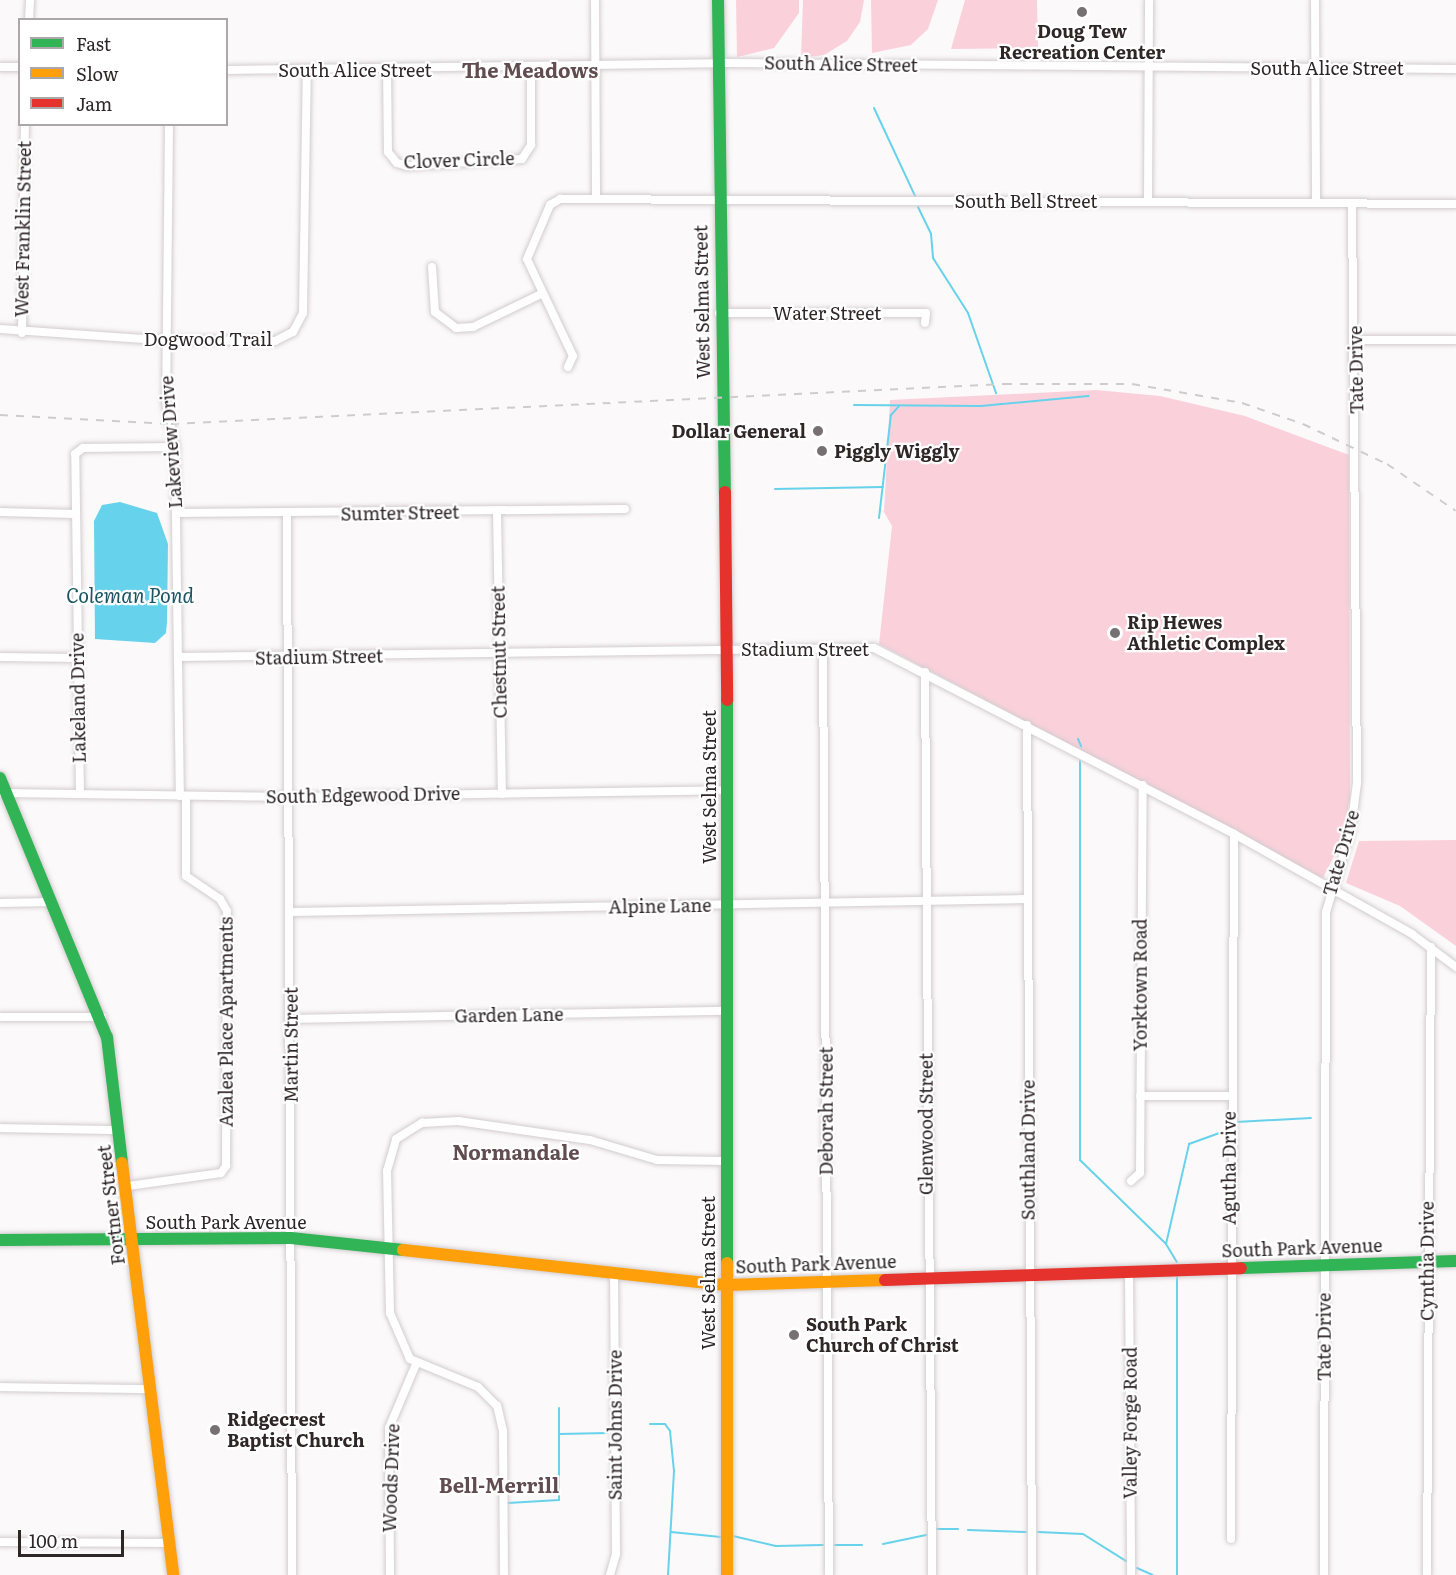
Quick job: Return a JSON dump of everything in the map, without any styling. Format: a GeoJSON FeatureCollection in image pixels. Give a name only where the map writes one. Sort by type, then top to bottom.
{"type":"FeatureCollection","features":[{"type":"Feature","properties":{"kind":"street"},"geometry":{"type":"LineString","coordinates":[[29,18],[30,0]]}},
{"type":"Feature","properties":{"kind":"street"},"geometry":{"type":"LineString","coordinates":[[595,0],[596,199]]}},
{"type":"Feature","properties":{"kind":"street","name":"West Selma Street"},"geometry":{"type":"LineString","coordinates":[[718,0],[719,313],[727,650],[727,1575]]}},
{"type":"Feature","properties":{"kind":"street"},"geometry":{"type":"LineString","coordinates":[[1148,202],[1149,0]]}},
{"type":"Feature","properties":{"kind":"street"},"geometry":{"type":"LineString","coordinates":[[1315,0],[1316,204]]}},
{"type":"Feature","properties":{"kind":"street","name":"South Alice Street"},"geometry":{"type":"LineString","coordinates":[[228,70],[387,71],[718,63],[1456,69]]}},
{"type":"Feature","properties":{"kind":"street"},"geometry":{"type":"LineString","coordinates":[[0,67],[18,68]]}},
{"type":"Feature","properties":{"kind":"street","name":"Clover Circle"},"geometry":{"type":"LineString","coordinates":[[387,71],[388,152],[397,163],[407,166],[522,159],[531,141],[531,67]]}},
{"type":"Feature","properties":{"kind":"street","name":"Dogwood Trail"},"geometry":{"type":"LineString","coordinates":[[0,329],[22,333],[166,340],[275,341],[300,323],[307,71]]}},
{"type":"Feature","properties":{"kind":"street","name":"West Franklin Street"},"geometry":{"type":"LineString","coordinates":[[22,333],[25,126]]}},
{"type":"Feature","properties":{"kind":"street","name":"Lakeview Drive"},"geometry":{"type":"LineString","coordinates":[[169,126],[166,407],[175,447],[183,796]]}},
{"type":"Feature","properties":{"kind":"street","name":"South Bell Street"},"geometry":{"type":"LineString","coordinates":[[568,367],[573,356],[542,294],[527,253],[550,205],[560,199],[1456,204]]}},
{"type":"Feature","properties":{"kind":"street","name":"Tate Drive"},"geometry":{"type":"LineString","coordinates":[[1324,1575],[1330,887],[1356,800],[1356,340],[1353,203]]}},
{"type":"Feature","properties":{"kind":"street"},"geometry":{"type":"LineString","coordinates":[[432,267],[435,312],[456,328],[473,327],[542,294]]}},
{"type":"Feature","properties":{"kind":"street","name":"Water Street"},"geometry":{"type":"LineString","coordinates":[[719,313],[926,314],[925,323]]}},
{"type":"Feature","properties":{"kind":"street"},"geometry":{"type":"LineString","coordinates":[[1356,340],[1456,340]]}},
{"type":"Feature","properties":{"kind":"street","name":"Lakeland Drive"},"geometry":{"type":"LineString","coordinates":[[80,794],[75,514],[78,450],[175,447]]}},
{"type":"Feature","properties":{"kind":"street","name":"Sumter Street"},"geometry":{"type":"LineString","coordinates":[[176,513],[287,515],[625,509]]}},
{"type":"Feature","properties":{"kind":"street","name":"Chestnut Street"},"geometry":{"type":"LineString","coordinates":[[497,511],[501,794]]}},
{"type":"Feature","properties":{"kind":"street"},"geometry":{"type":"LineString","coordinates":[[0,512],[75,514]]}},
{"type":"Feature","properties":{"kind":"street","name":"Martin Street"},"geometry":{"type":"LineString","coordinates":[[287,515],[292,797],[292,1575]]}},
{"type":"Feature","properties":{"kind":"street","name":"Deborah Street"},"geometry":{"type":"LineString","coordinates":[[824,648],[826,1282],[830,1575]]}},
{"type":"Feature","properties":{"kind":"street","name":"Stadium Street"},"geometry":{"type":"LineString","coordinates":[[179,657],[290,658],[874,648],[1027,724],[1234,834],[1431,947],[1456,967]]}},
{"type":"Feature","properties":{"kind":"street"},"geometry":{"type":"LineString","coordinates":[[0,657],[77,658]]}},
{"type":"Feature","properties":{"kind":"street","name":"Glenwood Street"},"geometry":{"type":"LineString","coordinates":[[925,672],[932,1575]]}},
{"type":"Feature","properties":{"kind":"street","name":"Southland Drive"},"geometry":{"type":"LineString","coordinates":[[1027,724],[1032,1575]]}},
{"type":"Feature","properties":{"kind":"street","name":"Fortner Street"},"geometry":{"type":"LineString","coordinates":[[0,778],[3,793],[102,1017],[128,1186],[150,1389],[174,1575]]}},
{"type":"Feature","properties":{"kind":"street","name":"Yorktown Road"},"geometry":{"type":"LineString","coordinates":[[1131,1181],[1140,1173],[1143,785]]}},
{"type":"Feature","properties":{"kind":"street","name":"South Edgewood Drive"},"geometry":{"type":"LineString","coordinates":[[3,793],[292,797],[727,790]]}},
{"type":"Feature","properties":{"kind":"street","name":"Azalea Place Apartments"},"geometry":{"type":"LineString","coordinates":[[128,1186],[221,1173],[226,1166],[227,911],[220,899],[186,876],[183,796]]}},
{"type":"Feature","properties":{"kind":"street","name":"Agutha Drive"},"geometry":{"type":"LineString","coordinates":[[1231,1539],[1229,1096],[1234,834]]}},
{"type":"Feature","properties":{"kind":"street","name":"Alpine Lane"},"geometry":{"type":"LineString","coordinates":[[292,912],[1027,899]]}},
{"type":"Feature","properties":{"kind":"street"},"geometry":{"type":"LineString","coordinates":[[0,903],[53,902]]}},
{"type":"Feature","properties":{"kind":"street","name":"Cynthia Drive"},"geometry":{"type":"LineString","coordinates":[[1427,1575],[1427,1262],[1431,947]]}},
{"type":"Feature","properties":{"kind":"street","name":"Garden Lane"},"geometry":{"type":"LineString","coordinates":[[291,1019],[726,1011]]}},
{"type":"Feature","properties":{"kind":"street"},"geometry":{"type":"LineString","coordinates":[[0,1017],[102,1017]]}},
{"type":"Feature","properties":{"kind":"street"},"geometry":{"type":"LineString","coordinates":[[1140,1096],[1229,1096]]}},
{"type":"Feature","properties":{"kind":"street"},"geometry":{"type":"LineString","coordinates":[[504,1575],[500,1414],[478,1388],[416,1364],[390,1313],[388,1249],[390,1154],[403,1132],[422,1123],[458,1121],[572,1137],[657,1160],[726,1161]]}},
{"type":"Feature","properties":{"kind":"street"},"geometry":{"type":"LineString","coordinates":[[0,1128],[120,1130]]}},
{"type":"Feature","properties":{"kind":"street","name":"South Park Avenue"},"geometry":{"type":"LineString","coordinates":[[0,1240],[291,1238],[614,1275],[726,1285],[1029,1272],[1456,1261]]}},
{"type":"Feature","properties":{"kind":"street","name":"Valley Forge Road"},"geometry":{"type":"LineString","coordinates":[[1129,1270],[1131,1575]]}},
{"type":"Feature","properties":{"kind":"street","name":"Saint Johns Drive"},"geometry":{"type":"LineString","coordinates":[[610,1575],[616,1554],[614,1275]]}},
{"type":"Feature","properties":{"kind":"street","name":"Woods Drive"},"geometry":{"type":"LineString","coordinates":[[390,1575],[389,1428],[416,1364]]}},
{"type":"Feature","properties":{"kind":"street"},"geometry":{"type":"LineString","coordinates":[[0,1387],[150,1389]]}},
{"type":"Feature","properties":{"kind":"street"},"geometry":{"type":"LineString","coordinates":[[0,1542],[169,1544]]}},
{"type":"Feature","properties":{"kind":"shaded area"},"geometry":{"type":"Polygon","coordinates":[[[736,0],[799,0],[799,13],[774,48],[737,57],[736,0]]]}},
{"type":"Feature","properties":{"kind":"shaded area"},"geometry":{"type":"Polygon","coordinates":[[[803,0],[864,0],[860,22],[847,41],[824,55],[801,58],[803,0]]]}},
{"type":"Feature","properties":{"kind":"shaded area"},"geometry":{"type":"Polygon","coordinates":[[[871,0],[938,0],[928,29],[911,45],[872,53],[871,0]]]}},
{"type":"Feature","properties":{"kind":"shaded area"},"geometry":{"type":"Polygon","coordinates":[[[965,0],[1037,0],[1038,48],[951,49],[965,0]]]}},
{"type":"Feature","properties":{"kind":"shaded area","name":"Rip Hewes Athletic Complex"},"geometry":{"type":"Polygon","coordinates":[[[1096,390],[1160,396],[1245,416],[1349,455],[1350,798],[1341,842],[1323,878],[879,644],[892,526],[884,512],[890,400],[1096,390]]]}},
{"type":"Feature","properties":{"kind":"shaded area"},"geometry":{"type":"Polygon","coordinates":[[[1456,840],[1456,946],[1400,906],[1346,883],[1359,841],[1456,840]]]}},
{"type":"Feature","properties":{"kind":"water","name":"Coleman Pond"},"geometry":{"type":"Polygon","coordinates":[[[120,502],[157,513],[168,544],[166,633],[155,643],[95,639],[94,521],[102,505],[120,502]]]}},
{"type":"Feature","properties":{"kind":"waterway"},"geometry":{"type":"LineString","coordinates":[[874,108],[915,196]]}},
{"type":"Feature","properties":{"kind":"waterway"},"geometry":{"type":"LineString","coordinates":[[918,207],[931,234],[933,258],[968,313],[996,393]]}},
{"type":"Feature","properties":{"kind":"waterway"},"geometry":{"type":"LineString","coordinates":[[854,405],[981,406],[1089,396]]}},
{"type":"Feature","properties":{"kind":"waterway"},"geometry":{"type":"LineString","coordinates":[[879,518],[891,415],[899,406]]}},
{"type":"Feature","properties":{"kind":"waterway"},"geometry":{"type":"LineString","coordinates":[[775,489],[883,487]]}},
{"type":"Feature","properties":{"kind":"waterway"},"geometry":{"type":"LineString","coordinates":[[1078,739],[1081,746]]}},
{"type":"Feature","properties":{"kind":"waterway"},"geometry":{"type":"LineString","coordinates":[[1080,761],[1080,1160],[1166,1244],[1177,1262]]}},
{"type":"Feature","properties":{"kind":"waterway"},"geometry":{"type":"LineString","coordinates":[[1236,1122],[1311,1118]]}},
{"type":"Feature","properties":{"kind":"waterway"},"geometry":{"type":"LineString","coordinates":[[1166,1244],[1189,1144],[1220,1133]]}},
{"type":"Feature","properties":{"kind":"waterway"},"geometry":{"type":"LineString","coordinates":[[1177,1277],[1177,1575]]}},
{"type":"Feature","properties":{"kind":"waterway"},"geometry":{"type":"LineString","coordinates":[[507,1503],[559,1500],[559,1408]]}},
{"type":"Feature","properties":{"kind":"waterway"},"geometry":{"type":"LineString","coordinates":[[650,1424],[665,1424],[670,1431],[674,1471],[668,1575]]}},
{"type":"Feature","properties":{"kind":"waterway"},"geometry":{"type":"LineString","coordinates":[[559,1434],[608,1433]]}},
{"type":"Feature","properties":{"kind":"waterway"},"geometry":{"type":"LineString","coordinates":[[937,1529],[958,1529]]}},
{"type":"Feature","properties":{"kind":"waterway"},"geometry":{"type":"LineString","coordinates":[[968,1530],[1026,1532]]}},
{"type":"Feature","properties":{"kind":"waterway"},"geometry":{"type":"LineString","coordinates":[[671,1532],[721,1537]]}},
{"type":"Feature","properties":{"kind":"waterway"},"geometry":{"type":"LineString","coordinates":[[1038,1532],[1083,1534],[1126,1561]]}},
{"type":"Feature","properties":{"kind":"waterway"},"geometry":{"type":"LineString","coordinates":[[883,1544],[926,1535]]}},
{"type":"Feature","properties":{"kind":"waterway"},"geometry":{"type":"LineString","coordinates":[[733,1536],[776,1546],[823,1545]]}},
{"type":"Feature","properties":{"kind":"waterway"},"geometry":{"type":"LineString","coordinates":[[835,1545],[862,1545]]}},
{"type":"Feature","properties":{"kind":"waterway"},"geometry":{"type":"LineString","coordinates":[[1137,1568],[1153,1575]]}},
{"type":"Feature","properties":{"kind":"railway"},"geometry":{"type":"LineString","coordinates":[[0,415],[171,424],[1004,384],[1132,384],[1242,403],[1303,424],[1387,464],[1456,511]]}},
{"type":"Feature","properties":{"kind":"traffic: fast"},"geometry":{"type":"LineString","coordinates":[[718,0],[725,492]]}},
{"type":"Feature","properties":{"kind":"traffic: fast"},"geometry":{"type":"LineString","coordinates":[[727,700],[727,1263]]}},
{"type":"Feature","properties":{"kind":"traffic: fast"},"geometry":{"type":"LineString","coordinates":[[0,778],[107,1037],[122,1163]]}},
{"type":"Feature","properties":{"kind":"traffic: fast"},"geometry":{"type":"LineString","coordinates":[[0,1240],[291,1238],[403,1250]]}},
{"type":"Feature","properties":{"kind":"traffic: fast"},"geometry":{"type":"LineString","coordinates":[[1241,1268],[1456,1261]]}},
{"type":"Feature","properties":{"kind":"traffic: slow"},"geometry":{"type":"LineString","coordinates":[[122,1163],[173,1575]]}},
{"type":"Feature","properties":{"kind":"traffic: slow"},"geometry":{"type":"LineString","coordinates":[[403,1250],[726,1285],[885,1280]]}},
{"type":"Feature","properties":{"kind":"traffic: slow"},"geometry":{"type":"LineString","coordinates":[[727,1263],[727,1575]]}},
{"type":"Feature","properties":{"kind":"traffic: jam"},"geometry":{"type":"LineString","coordinates":[[725,492],[727,700]]}},
{"type":"Feature","properties":{"kind":"traffic: jam"},"geometry":{"type":"LineString","coordinates":[[885,1280],[1241,1268]]}},
{"type":"Feature","properties":{"kind":"place","name":"Doug Tew Recreation Center"},"geometry":{"type":"Point","coordinates":[1082,12]}},
{"type":"Feature","properties":{"kind":"place","name":"Dollar General"},"geometry":{"type":"Point","coordinates":[818,431]}},
{"type":"Feature","properties":{"kind":"place","name":"Piggly Wiggly"},"geometry":{"type":"Point","coordinates":[822,451]}},
{"type":"Feature","properties":{"kind":"place","name":"Rip Hewes Athletic Complex"},"geometry":{"type":"Point","coordinates":[1115,633]}},
{"type":"Feature","properties":{"kind":"place","name":"South Park Church of Christ"},"geometry":{"type":"Point","coordinates":[794,1335]}},
{"type":"Feature","properties":{"kind":"place","name":"Ridgecrest Baptist Church"},"geometry":{"type":"Point","coordinates":[215,1430]}},
{"type":"Feature","properties":{"kind":"district","name":"The Meadows"},"geometry":{"type":"Point","coordinates":[530,69]}},
{"type":"Feature","properties":{"kind":"district","name":"Normandale"},"geometry":{"type":"Point","coordinates":[516,1151]}},
{"type":"Feature","properties":{"kind":"district","name":"Bell-Merrill"},"geometry":{"type":"Point","coordinates":[499,1484]}}]}
